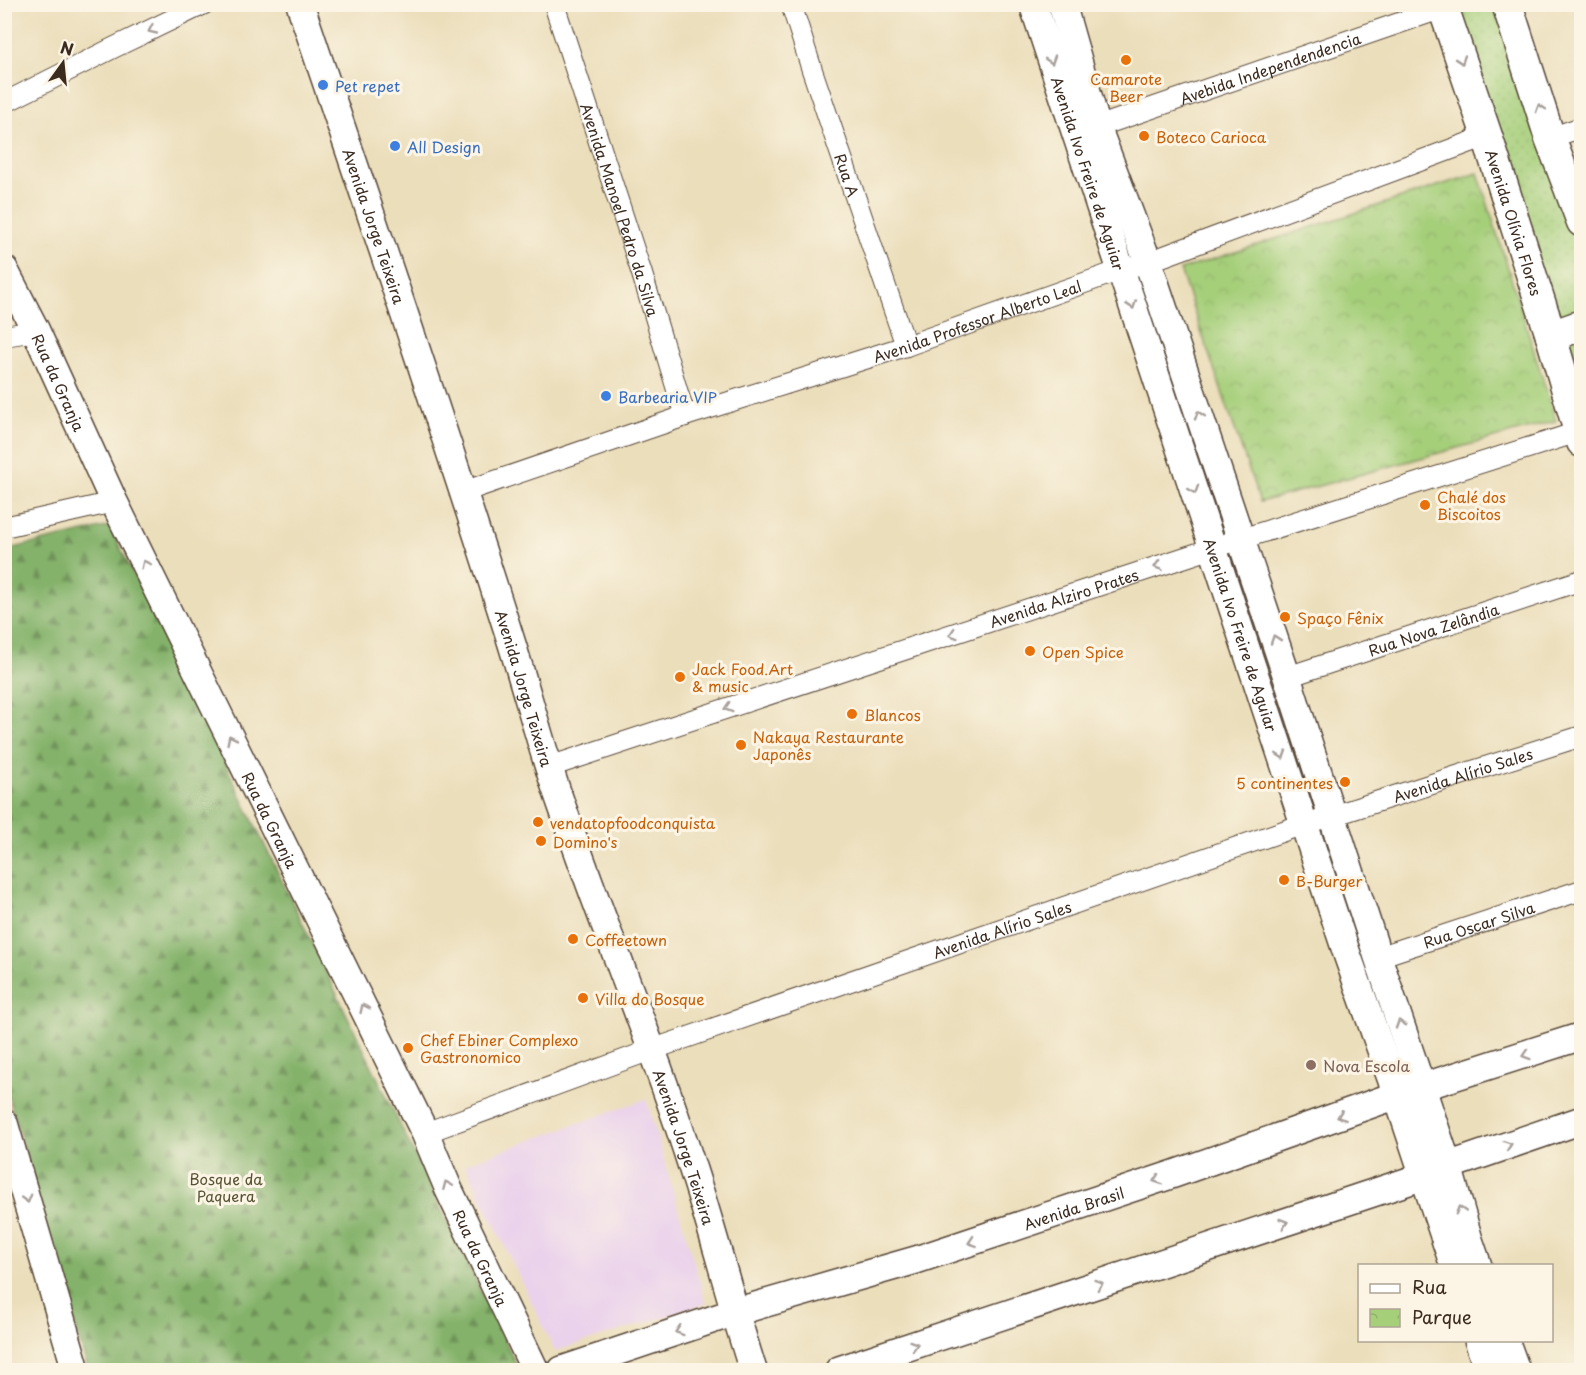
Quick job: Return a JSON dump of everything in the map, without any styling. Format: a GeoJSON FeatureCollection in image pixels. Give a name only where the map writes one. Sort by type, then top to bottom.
{"type":"FeatureCollection","features":[{"type":"Feature","properties":{"kind":"main road"},"geometry":{"type":"LineString","coordinates":[[1507,4],[1550,138],[1581,222]]}},
{"type":"Feature","properties":{"kind":"main road","name":"Avenida Olívia Flores"},"geometry":{"type":"LineString","coordinates":[[1443,6],[1551,336],[1573,374],[1580,437]]}},
{"type":"Feature","properties":{"kind":"main road"},"geometry":{"type":"LineString","coordinates":[[1551,336],[1581,325]]}},
{"type":"Feature","properties":{"kind":"street"},"geometry":{"type":"LineString","coordinates":[[4,103],[204,4]]}},
{"type":"Feature","properties":{"kind":"street","name":"Avenida Jorge Teixeira"},"geometry":{"type":"LineString","coordinates":[[300,4],[463,492],[549,767],[695,1176],[753,1371]]}},
{"type":"Feature","properties":{"kind":"street","name":"Avenida Manoel Pedro da Silva"},"geometry":{"type":"LineString","coordinates":[[554,4],[642,274],[685,416]]}},
{"type":"Feature","properties":{"kind":"street","name":"Rua A"},"geometry":{"type":"LineString","coordinates":[[791,4],[906,346]]}},
{"type":"Feature","properties":{"kind":"street","name":"Avenida Ivo Freire de Aguiar"},"geometry":{"type":"LineString","coordinates":[[1033,4],[1348,957],[1409,1092],[1436,1171],[1469,1239],[1477,1264]]}},
{"type":"Feature","properties":{"kind":"street","name":"Avenida Ivo Freire de Aguiar"},"geometry":{"type":"LineString","coordinates":[[1062,4],[1097,127],[1148,262],[1378,957],[1409,1092]]}},
{"type":"Feature","properties":{"kind":"street","name":"Avebida Independendencia"},"geometry":{"type":"LineString","coordinates":[[1097,127],[1443,6]]}},
{"type":"Feature","properties":{"kind":"street"},"geometry":{"type":"LineString","coordinates":[[1550,138],[1581,127]]}},
{"type":"Feature","properties":{"kind":"street","name":"Avenida Professor Alberto Leal"},"geometry":{"type":"LineString","coordinates":[[463,492],[685,416],[906,346],[1148,262],[1487,136]]}},
{"type":"Feature","properties":{"kind":"street","name":"Rua da Granja"},"geometry":{"type":"LineString","coordinates":[[4,269],[36,331],[114,502],[425,1133],[449,1190],[535,1371]]}},
{"type":"Feature","properties":{"kind":"street"},"geometry":{"type":"LineString","coordinates":[[4,336],[36,331]]}},
{"type":"Feature","properties":{"kind":"street","name":"Avenida Alziro Prates"},"geometry":{"type":"LineString","coordinates":[[549,767],[1213,548],[1580,437]]}},
{"type":"Feature","properties":{"kind":"street"},"geometry":{"type":"LineString","coordinates":[[4,527],[114,502]]}},
{"type":"Feature","properties":{"kind":"street","name":"Rua Nova Zelândia"},"geometry":{"type":"LineString","coordinates":[[1287,677],[1581,580]]}},
{"type":"Feature","properties":{"kind":"street","name":"Avenida Alírio Sales"},"geometry":{"type":"LineString","coordinates":[[425,1133],[651,1050],[1304,824],[1581,736]]}},
{"type":"Feature","properties":{"kind":"street","name":"Rua Oscar Silva"},"geometry":{"type":"LineString","coordinates":[[1378,957],[1581,890]]}},
{"type":"Feature","properties":{"kind":"street","name":"Avenida Brasil"},"geometry":{"type":"LineString","coordinates":[[562,1371],[735,1312],[916,1260],[1409,1092],[1581,1036]]}},
{"type":"Feature","properties":{"kind":"street"},"geometry":{"type":"LineString","coordinates":[[839,1371],[1436,1171],[1581,1120]]}},
{"type":"Feature","properties":{"kind":"street"},"geometry":{"type":"LineString","coordinates":[[6,1134],[76,1371]]}},
{"type":"Feature","properties":{"kind":"street","name":"Avenida Ivo Freire de Aguiar"},"geometry":{"type":"LineString","coordinates":[[1436,1171],[1454,1264]]}},
{"type":"Feature","properties":{"kind":"street"},"geometry":{"type":"LineString","coordinates":[[1478,1342],[1488,1371]]}},
{"type":"Feature","properties":{"kind":"street"},"geometry":{"type":"LineString","coordinates":[[1505,1342],[1516,1371]]}},
{"type":"Feature","properties":{"kind":"shaded area"},"geometry":{"type":"Polygon","coordinates":[[[646,1099],[706,1304],[555,1351],[465,1164],[646,1099]]]}},
{"type":"Feature","properties":{"kind":"green space"},"geometry":{"type":"Polygon","coordinates":[[[1442,5],[1505,5],[1581,232],[1581,429],[1442,5]]]}},
{"type":"Feature","properties":{"kind":"green space"},"geometry":{"type":"Polygon","coordinates":[[[1478,173],[1556,421],[1260,502],[1180,270],[1478,173]]]}},
{"type":"Feature","properties":{"kind":"green space","name":"Bosque da Paquera"},"geometry":{"type":"Polygon","coordinates":[[[110,526],[519,1370],[88,1370],[5,1084],[4,550],[110,526]]]}},
{"type":"Feature","properties":{"kind":"place","name":"Camarote Beer"},"geometry":{"type":"Point","coordinates":[1126,60]}},
{"type":"Feature","properties":{"kind":"place","name":"Pet repet"},"geometry":{"type":"Point","coordinates":[323,85]}},
{"type":"Feature","properties":{"kind":"place","name":"Boteco Carioca"},"geometry":{"type":"Point","coordinates":[1144,136]}},
{"type":"Feature","properties":{"kind":"place","name":"All Design"},"geometry":{"type":"Point","coordinates":[395,146]}},
{"type":"Feature","properties":{"kind":"place","name":"Barbearia VIP"},"geometry":{"type":"Point","coordinates":[606,396]}},
{"type":"Feature","properties":{"kind":"place","name":"Chalé dos Biscoitos"},"geometry":{"type":"Point","coordinates":[1425,505]}},
{"type":"Feature","properties":{"kind":"place","name":"Spaço Fênix"},"geometry":{"type":"Point","coordinates":[1285,617]}},
{"type":"Feature","properties":{"kind":"place","name":"Open Spice"},"geometry":{"type":"Point","coordinates":[1030,651]}},
{"type":"Feature","properties":{"kind":"place","name":"Jack Food.Art & music"},"geometry":{"type":"Point","coordinates":[680,677]}},
{"type":"Feature","properties":{"kind":"place","name":"Blancos"},"geometry":{"type":"Point","coordinates":[852,714]}},
{"type":"Feature","properties":{"kind":"place","name":"Nakaya Restaurante Japonês"},"geometry":{"type":"Point","coordinates":[741,745]}},
{"type":"Feature","properties":{"kind":"place","name":"5 continentes"},"geometry":{"type":"Point","coordinates":[1345,782]}},
{"type":"Feature","properties":{"kind":"place","name":"vendatopfoodconquista"},"geometry":{"type":"Point","coordinates":[538,822]}},
{"type":"Feature","properties":{"kind":"place","name":"Domino's"},"geometry":{"type":"Point","coordinates":[541,841]}},
{"type":"Feature","properties":{"kind":"place","name":"B-Burger"},"geometry":{"type":"Point","coordinates":[1284,880]}},
{"type":"Feature","properties":{"kind":"place","name":"Coffeetown"},"geometry":{"type":"Point","coordinates":[573,939]}},
{"type":"Feature","properties":{"kind":"place","name":"Villa do Bosque"},"geometry":{"type":"Point","coordinates":[583,998]}},
{"type":"Feature","properties":{"kind":"place","name":"Chef Ebiner Complexo Gastronomico"},"geometry":{"type":"Point","coordinates":[408,1048]}},
{"type":"Feature","properties":{"kind":"place","name":"Nova Escola"},"geometry":{"type":"Point","coordinates":[1311,1065]}}]}
